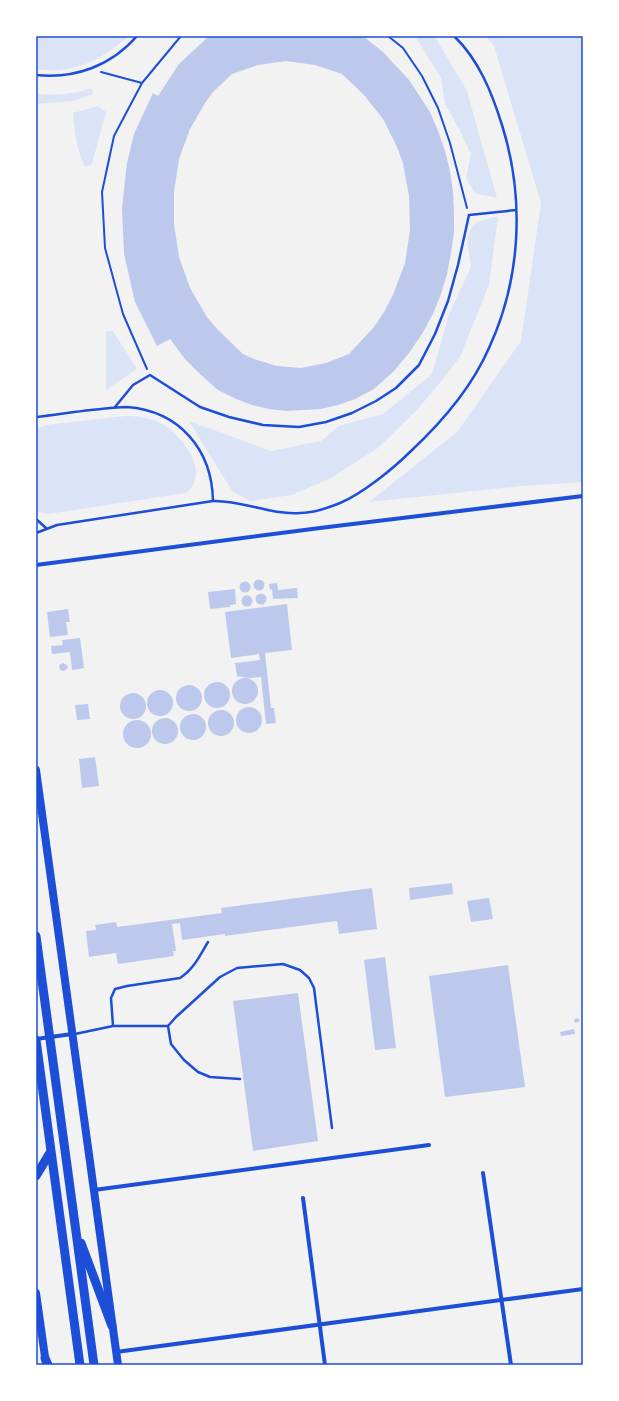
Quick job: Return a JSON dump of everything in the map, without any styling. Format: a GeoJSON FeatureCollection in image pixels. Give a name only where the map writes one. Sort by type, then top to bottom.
{"type":"FeatureCollection","features":[{"type":"Feature","properties":{"kind":"main road"},"geometry":{"type":"LineString","coordinates":[[36,770],[118,1365]]}},
{"type":"Feature","properties":{"kind":"main road"},"geometry":{"type":"LineString","coordinates":[[36,936],[94,1365]]}},
{"type":"Feature","properties":{"kind":"main road"},"geometry":{"type":"LineString","coordinates":[[36,1040],[80,1365]]}},
{"type":"Feature","properties":{"kind":"main road"},"geometry":{"type":"LineString","coordinates":[[43,1089],[49,1085],[57,1088]]}},
{"type":"Feature","properties":{"kind":"main road"},"geometry":{"type":"LineString","coordinates":[[36,1176],[51,1151]]}},
{"type":"Feature","properties":{"kind":"main road"},"geometry":{"type":"LineString","coordinates":[[76,1227],[112,1326]]}},
{"type":"Feature","properties":{"kind":"main road"},"geometry":{"type":"LineString","coordinates":[[36,1293],[38,1324],[46,1363]]}},
{"type":"Feature","properties":{"kind":"street"},"geometry":{"type":"LineString","coordinates":[[36,565],[583,496]]}},
{"type":"Feature","properties":{"kind":"street"},"geometry":{"type":"LineString","coordinates":[[36,1040],[72,1034]]}},
{"type":"Feature","properties":{"kind":"street"},"geometry":{"type":"LineString","coordinates":[[94,1190],[429,1145]]}},
{"type":"Feature","properties":{"kind":"street"},"geometry":{"type":"LineString","coordinates":[[483,1173],[511,1365]]}},
{"type":"Feature","properties":{"kind":"street"},"geometry":{"type":"LineString","coordinates":[[303,1198],[324,1365]]}},
{"type":"Feature","properties":{"kind":"street"},"geometry":{"type":"LineString","coordinates":[[116,1352],[583,1289]]}},
{"type":"Feature","properties":{"kind":"lane"},"geometry":{"type":"LineString","coordinates":[[36,75],[65,76],[92,69],[116,56],[137,36]]}},
{"type":"Feature","properties":{"kind":"lane"},"geometry":{"type":"LineString","coordinates":[[36,533],[57,525],[213,501],[230,501],[280,512],[299,514],[321,510],[341,503],[363,490],[403,459],[444,417],[466,388],[485,356],[494,336],[504,309],[516,245],[514,180],[511,158],[499,115],[491,94],[475,61],[454,36]]}},
{"type":"Feature","properties":{"kind":"lane"},"geometry":{"type":"LineString","coordinates":[[115,407],[133,385],[150,375],[200,407],[229,418],[263,425],[299,427],[326,422],[376,401],[396,388],[420,365],[435,334],[448,301],[469,216],[516,210]]}},
{"type":"Feature","properties":{"kind":"lane"},"geometry":{"type":"LineString","coordinates":[[36,417],[115,407],[137,408],[158,414],[187,432],[195,442],[206,463],[211,482],[213,501]]}},
{"type":"Feature","properties":{"kind":"lane"},"geometry":{"type":"LineString","coordinates":[[36,519],[46,528]]}},
{"type":"Feature","properties":{"kind":"lane"},"geometry":{"type":"LineString","coordinates":[[113,1026],[111,998],[116,989],[180,978],[194,965],[208,942]]}},
{"type":"Feature","properties":{"kind":"lane"},"geometry":{"type":"LineString","coordinates":[[72,1034],[113,1026],[168,1026],[220,977],[237,968],[283,964],[300,970],[309,978],[314,988],[332,1128]]}},
{"type":"Feature","properties":{"kind":"lane"},"geometry":{"type":"LineString","coordinates":[[168,1026],[171,1044],[184,1060],[198,1072],[210,1077],[240,1079]]}},
{"type":"Feature","properties":{"kind":"path"},"geometry":{"type":"LineString","coordinates":[[150,375],[123,314],[105,248],[102,192],[114,136],[142,83],[181,36]]}},
{"type":"Feature","properties":{"kind":"path"},"geometry":{"type":"LineString","coordinates":[[388,36],[403,48],[422,76],[438,108],[450,143],[469,216]]}},
{"type":"Feature","properties":{"kind":"path"},"geometry":{"type":"LineString","coordinates":[[92,69],[142,83]]}},
{"type":"Feature","properties":{"kind":"shaded area"},"geometry":{"type":"Polygon","coordinates":[[[36,36],[128,36],[108,52],[86,64],[62,70],[49,70],[36,69],[36,36]]]}},
{"type":"Feature","properties":{"kind":"shaded area"},"geometry":{"type":"Polygon","coordinates":[[[415,36],[433,36],[437,40],[467,91],[497,198],[476,194],[466,178],[471,154],[445,104],[441,78],[415,36]]]}},
{"type":"Feature","properties":{"kind":"shaded area"},"geometry":{"type":"Polygon","coordinates":[[[486,36],[583,36],[583,482],[523,486],[369,502],[457,432],[521,341],[541,203],[494,46],[486,36]]]}},
{"type":"Feature","properties":{"kind":"shaded area"},"geometry":{"type":"Polygon","coordinates":[[[92,89],[93,94],[73,101],[36,104],[36,94],[62,94],[92,89]]]}},
{"type":"Feature","properties":{"kind":"shaded area"},"geometry":{"type":"Polygon","coordinates":[[[98,106],[106,112],[92,164],[85,167],[76,141],[73,113],[98,106]]]}},
{"type":"Feature","properties":{"kind":"shaded area"},"geometry":{"type":"Polygon","coordinates":[[[498,217],[489,285],[460,357],[417,410],[378,448],[331,478],[292,495],[250,501],[232,491],[189,421],[271,451],[321,441],[339,426],[383,414],[432,374],[449,314],[471,267],[467,240],[470,230],[477,222],[498,217]]]}},
{"type":"Feature","properties":{"kind":"shaded area"},"geometry":{"type":"Polygon","coordinates":[[[106,331],[113,331],[137,369],[106,390],[106,331]]]}},
{"type":"Feature","properties":{"kind":"shaded area"},"geometry":{"type":"Polygon","coordinates":[[[135,416],[155,421],[164,425],[179,438],[192,456],[195,466],[196,476],[193,485],[186,493],[48,514],[39,512],[36,509],[36,429],[45,425],[135,416]]]}},
{"type":"Feature","properties":{"kind":"building"},"geometry":{"type":"Polygon","coordinates":[[[209,36],[363,36],[383,52],[409,80],[430,112],[445,151],[453,192],[454,232],[447,274],[433,314],[422,334],[394,371],[374,389],[355,399],[321,409],[286,411],[269,409],[252,405],[218,390],[185,359],[170,339],[157,346],[135,302],[124,254],[122,208],[127,163],[134,134],[153,93],[158,96],[179,64],[209,36]],[[286,61],[258,65],[232,74],[213,92],[190,129],[179,159],[174,192],[174,224],[179,257],[190,288],[207,317],[243,354],[277,366],[301,368],[326,363],[349,354],[374,327],[393,295],[405,263],[410,230],[409,196],[403,163],[383,119],[364,95],[342,74],[315,65],[286,61]]]}},
{"type":"Feature","properties":{"kind":"building"},"geometry":{"type":"Polygon","coordinates":[[[257,580],[261,580],[263,581],[263,589],[257,590],[254,587],[254,583],[257,580]]]}},
{"type":"Feature","properties":{"kind":"building"},"geometry":{"type":"Polygon","coordinates":[[[243,582],[247,582],[249,583],[249,591],[243,592],[240,589],[240,585],[243,582]]]}},
{"type":"Feature","properties":{"kind":"building"},"geometry":{"type":"Polygon","coordinates":[[[277,583],[278,590],[297,588],[298,598],[273,599],[272,589],[270,590],[269,584],[277,583]]]}},
{"type":"Feature","properties":{"kind":"building"},"geometry":{"type":"Polygon","coordinates":[[[235,589],[236,604],[230,605],[230,607],[210,609],[208,592],[235,589]]]}},
{"type":"Feature","properties":{"kind":"building"},"geometry":{"type":"Polygon","coordinates":[[[259,594],[263,594],[265,595],[265,603],[259,604],[256,601],[256,597],[259,594]]]}},
{"type":"Feature","properties":{"kind":"building"},"geometry":{"type":"Polygon","coordinates":[[[245,596],[249,596],[251,597],[251,605],[245,606],[242,603],[242,599],[245,596]]]}},
{"type":"Feature","properties":{"kind":"building"},"geometry":{"type":"Polygon","coordinates":[[[287,604],[292,650],[265,653],[271,708],[274,708],[276,723],[266,724],[261,677],[248,678],[237,676],[235,663],[260,660],[259,654],[231,658],[225,612],[287,604]]]}},
{"type":"Feature","properties":{"kind":"building"},"geometry":{"type":"Polygon","coordinates":[[[68,609],[70,622],[66,622],[68,635],[50,637],[47,612],[68,609]]]}},
{"type":"Feature","properties":{"kind":"building"},"geometry":{"type":"Polygon","coordinates":[[[80,638],[84,668],[72,670],[70,652],[52,654],[51,646],[63,645],[62,640],[80,638]]]}},
{"type":"Feature","properties":{"kind":"building"},"geometry":{"type":"Polygon","coordinates":[[[63,663],[67,665],[68,668],[64,671],[60,670],[59,665],[63,663]]]}},
{"type":"Feature","properties":{"kind":"building"},"geometry":{"type":"Polygon","coordinates":[[[245,678],[254,682],[258,691],[254,700],[245,704],[236,700],[232,691],[236,682],[245,678]]]}},
{"type":"Feature","properties":{"kind":"building"},"geometry":{"type":"Polygon","coordinates":[[[217,682],[226,686],[230,695],[226,704],[217,708],[208,704],[204,695],[208,686],[217,682]]]}},
{"type":"Feature","properties":{"kind":"building"},"geometry":{"type":"Polygon","coordinates":[[[189,685],[198,689],[202,698],[198,707],[189,711],[180,707],[176,698],[180,689],[189,685]]]}},
{"type":"Feature","properties":{"kind":"building"},"geometry":{"type":"Polygon","coordinates":[[[160,690],[169,694],[173,703],[169,712],[160,716],[151,712],[147,703],[151,694],[160,690]]]}},
{"type":"Feature","properties":{"kind":"building"},"geometry":{"type":"Polygon","coordinates":[[[133,693],[142,697],[146,706],[142,715],[133,719],[124,715],[120,706],[124,697],[133,693]]]}},
{"type":"Feature","properties":{"kind":"building"},"geometry":{"type":"Polygon","coordinates":[[[88,704],[90,719],[77,720],[75,705],[88,704]]]}},
{"type":"Feature","properties":{"kind":"building"},"geometry":{"type":"Polygon","coordinates":[[[249,707],[258,711],[262,720],[258,729],[249,733],[240,729],[236,720],[240,711],[249,707]]]}},
{"type":"Feature","properties":{"kind":"building"},"geometry":{"type":"Polygon","coordinates":[[[221,710],[230,714],[234,723],[230,732],[221,736],[212,732],[208,723],[212,714],[221,710]]]}},
{"type":"Feature","properties":{"kind":"building"},"geometry":{"type":"Polygon","coordinates":[[[193,714],[202,718],[206,727],[202,736],[193,740],[184,736],[180,727],[184,718],[193,714]]]}},
{"type":"Feature","properties":{"kind":"building"},"geometry":{"type":"Polygon","coordinates":[[[165,718],[174,722],[178,731],[174,740],[165,744],[156,740],[152,731],[156,722],[165,718]]]}},
{"type":"Feature","properties":{"kind":"building"},"geometry":{"type":"Polygon","coordinates":[[[137,720],[147,724],[151,734],[147,744],[137,748],[127,744],[123,734],[127,724],[137,720]]]}},
{"type":"Feature","properties":{"kind":"building"},"geometry":{"type":"Polygon","coordinates":[[[95,757],[99,786],[82,788],[79,759],[95,757]]]}},
{"type":"Feature","properties":{"kind":"building"},"geometry":{"type":"Polygon","coordinates":[[[452,883],[453,894],[410,900],[409,888],[452,883]]]}},
{"type":"Feature","properties":{"kind":"building"},"geometry":{"type":"Polygon","coordinates":[[[372,888],[377,929],[339,934],[337,921],[225,936],[225,934],[182,940],[180,923],[172,924],[176,951],[173,951],[174,956],[118,964],[116,953],[89,957],[86,931],[96,930],[95,925],[116,922],[117,927],[222,913],[221,908],[372,888]]]}},
{"type":"Feature","properties":{"kind":"building"},"geometry":{"type":"Polygon","coordinates":[[[489,898],[493,919],[471,922],[467,901],[489,898]]]}},
{"type":"Feature","properties":{"kind":"building"},"geometry":{"type":"Polygon","coordinates":[[[385,957],[396,1048],[375,1050],[364,960],[385,957]]]}},
{"type":"Feature","properties":{"kind":"building"},"geometry":{"type":"Polygon","coordinates":[[[508,965],[525,1087],[445,1097],[429,976],[508,965]]]}},
{"type":"Feature","properties":{"kind":"building"},"geometry":{"type":"Polygon","coordinates":[[[298,993],[318,1141],[253,1151],[233,1001],[298,993]]]}},
{"type":"Feature","properties":{"kind":"building"},"geometry":{"type":"Polygon","coordinates":[[[578,1018],[580,1021],[575,1023],[574,1019],[578,1018]]]}},
{"type":"Feature","properties":{"kind":"building"},"geometry":{"type":"Polygon","coordinates":[[[574,1029],[575,1034],[561,1036],[560,1032],[574,1029]]]}}]}
